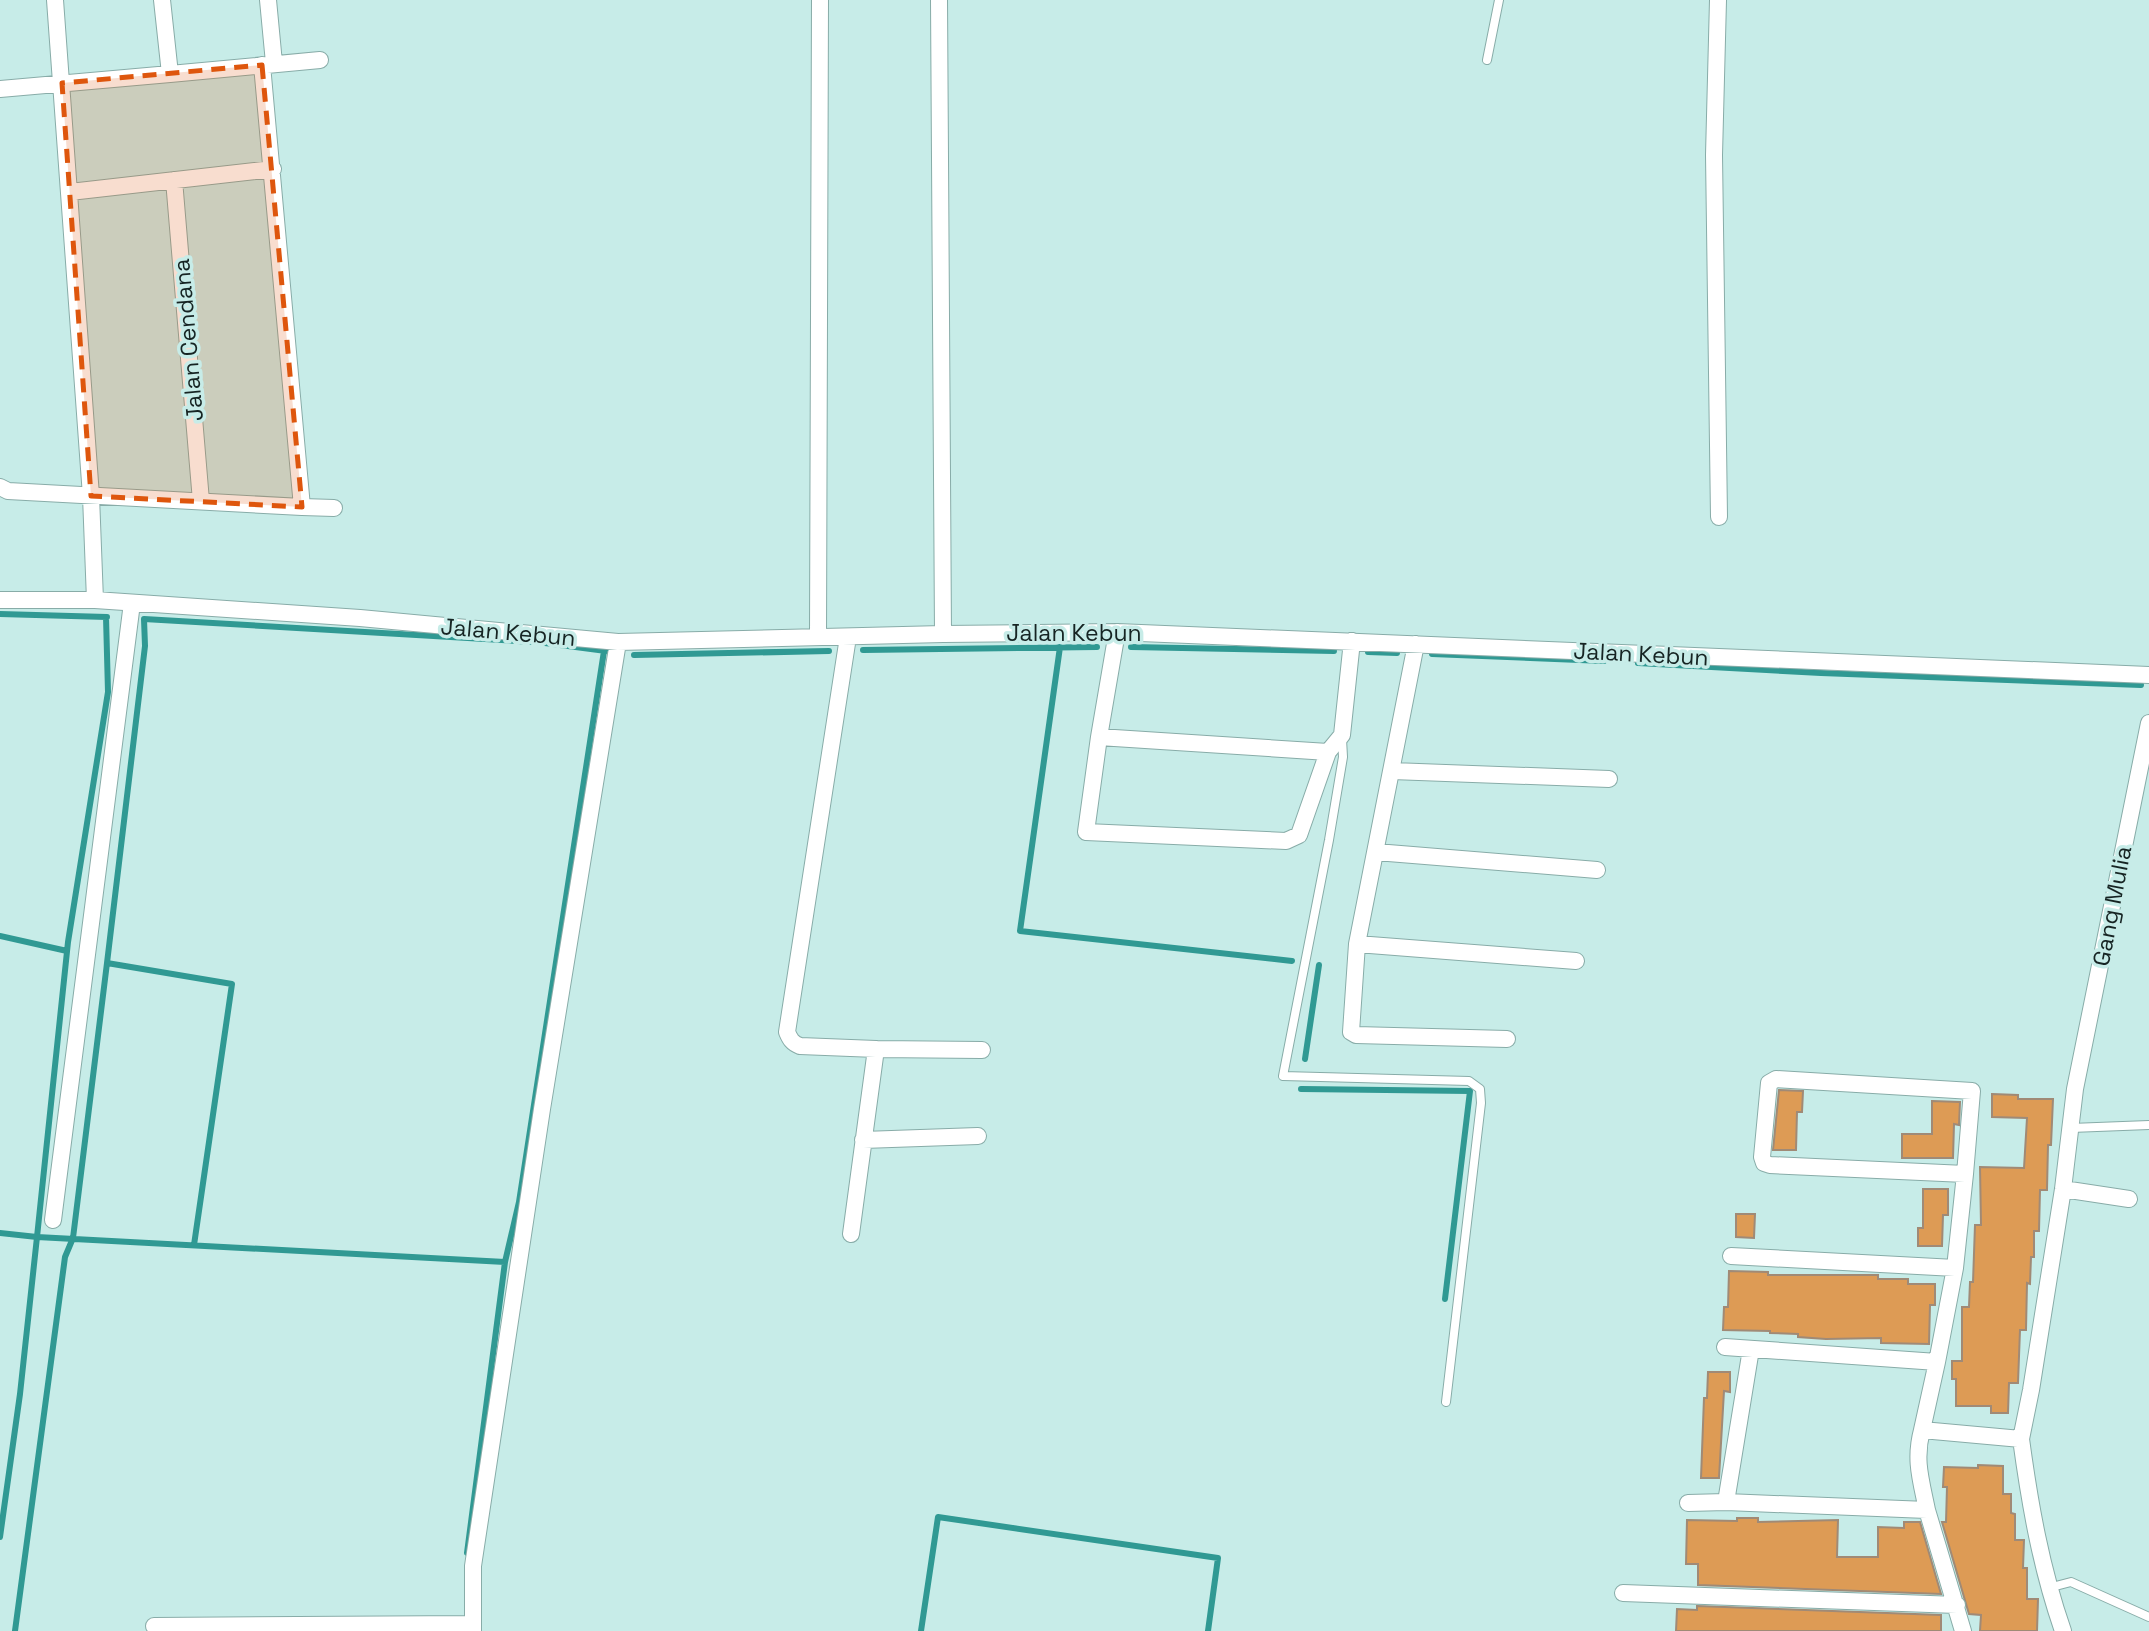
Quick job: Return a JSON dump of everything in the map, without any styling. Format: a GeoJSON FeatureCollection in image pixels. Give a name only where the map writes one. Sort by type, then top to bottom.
{"type":"FeatureCollection","features":[{"type":"Feature","properties":{"kind":"street"},"geometry":{"type":"LineString","coordinates":[[55,0],[91,496],[95,600]]}},
{"type":"Feature","properties":{"kind":"street"},"geometry":{"type":"LineString","coordinates":[[162,0],[170,74]]}},
{"type":"Feature","properties":{"kind":"street"},"geometry":{"type":"LineString","coordinates":[[268,0],[273,169],[302,507]]}},
{"type":"Feature","properties":{"kind":"street"},"geometry":{"type":"LineString","coordinates":[[818,637],[820,0]]}},
{"type":"Feature","properties":{"kind":"street"},"geometry":{"type":"LineString","coordinates":[[939,0],[943,634]]}},
{"type":"Feature","properties":{"kind":"street"},"geometry":{"type":"LineString","coordinates":[[1718,0],[1714,155],[1719,517]]}},
{"type":"Feature","properties":{"kind":"street"},"geometry":{"type":"LineString","coordinates":[[0,89],[320,60]]}},
{"type":"Feature","properties":{"kind":"street"},"geometry":{"type":"LineString","coordinates":[[70,192],[273,169]]}},
{"type":"Feature","properties":{"kind":"street","name":"Jalan Cendana"},"geometry":{"type":"LineString","coordinates":[[174,180],[201,501]]}},
{"type":"Feature","properties":{"kind":"street"},"geometry":{"type":"LineString","coordinates":[[0,487],[8,491],[334,508]]}},
{"type":"Feature","properties":{"kind":"street","name":"Jalan Kebun"},"geometry":{"type":"LineString","coordinates":[[0,600],[95,600],[360,618],[618,642],[1117,632],[2149,675]]}},
{"type":"Feature","properties":{"kind":"street"},"geometry":{"type":"LineString","coordinates":[[53,1220],[132,603]]}},
{"type":"Feature","properties":{"kind":"street"},"geometry":{"type":"LineString","coordinates":[[1117,632],[1086,832],[1286,841],[1299,835],[1328,752],[1342,735],[1352,641]]}},
{"type":"Feature","properties":{"kind":"street"},"geometry":{"type":"LineString","coordinates":[[848,637],[787,1032],[794,1044],[800,1045],[982,1050]]}},
{"type":"Feature","properties":{"kind":"street"},"geometry":{"type":"LineString","coordinates":[[154,1626],[202,1629],[473,1627],[472,1566],[618,642]]}},
{"type":"Feature","properties":{"kind":"street"},"geometry":{"type":"LineString","coordinates":[[1416,644],[1357,944],[1351,1027],[1356,1035],[1507,1039]]}},
{"type":"Feature","properties":{"kind":"street","name":"Gang Mulia"},"geometry":{"type":"LineString","coordinates":[[2063,1631],[2048,1588],[2034,1529],[2021,1439],[2063,1189],[2075,1089],[2149,723]]}},
{"type":"Feature","properties":{"kind":"street"},"geometry":{"type":"LineString","coordinates":[[1099,737],[1328,752]]}},
{"type":"Feature","properties":{"kind":"street"},"geometry":{"type":"LineString","coordinates":[[1392,771],[1609,779]]}},
{"type":"Feature","properties":{"kind":"street"},"geometry":{"type":"LineString","coordinates":[[1376,852],[1597,870]]}},
{"type":"Feature","properties":{"kind":"street"},"geometry":{"type":"LineString","coordinates":[[1357,944],[1576,961]]}},
{"type":"Feature","properties":{"kind":"street"},"geometry":{"type":"LineString","coordinates":[[851,1234],[876,1049]]}},
{"type":"Feature","properties":{"kind":"street"},"geometry":{"type":"LineString","coordinates":[[1963,1631],[1927,1510],[1917,1467],[1917,1450],[1955,1268],[1965,1174],[1972,1091],[1776,1079],[1769,1083],[1762,1157],[1764,1163],[1770,1166],[1965,1174]]}},
{"type":"Feature","properties":{"kind":"street"},"geometry":{"type":"LineString","coordinates":[[863,1140],[978,1136]]}},
{"type":"Feature","properties":{"kind":"street"},"geometry":{"type":"LineString","coordinates":[[2063,1189],[2129,1199]]}},
{"type":"Feature","properties":{"kind":"street"},"geometry":{"type":"LineString","coordinates":[[1731,1256],[1955,1268]]}},
{"type":"Feature","properties":{"kind":"street"},"geometry":{"type":"LineString","coordinates":[[1725,1347],[1937,1362]]}},
{"type":"Feature","properties":{"kind":"street"},"geometry":{"type":"LineString","coordinates":[[1726,1502],[1751,1349]]}},
{"type":"Feature","properties":{"kind":"street"},"geometry":{"type":"LineString","coordinates":[[1922,1430],[2021,1439]]}},
{"type":"Feature","properties":{"kind":"street"},"geometry":{"type":"LineString","coordinates":[[1688,1503],[1726,1502],[1927,1510]]}},
{"type":"Feature","properties":{"kind":"street"},"geometry":{"type":"LineString","coordinates":[[1623,1592],[1957,1605]]}},
{"type":"Feature","properties":{"kind":"lane"},"geometry":{"type":"LineString","coordinates":[[1487,60],[1499,0]]}},
{"type":"Feature","properties":{"kind":"lane"},"geometry":{"type":"LineString","coordinates":[[1342,735],[1342,757],[1331,828],[1283,1076],[1469,1081],[1480,1088],[1481,1102],[1446,1402]]}},
{"type":"Feature","properties":{"kind":"lane"},"geometry":{"type":"LineString","coordinates":[[2071,1128],[2149,1125]]}},
{"type":"Feature","properties":{"kind":"lane"},"geometry":{"type":"LineString","coordinates":[[2048,1588],[2071,1581],[2149,1617]]}},
{"type":"Feature","properties":{"kind":"highlighted area"},"geometry":{"type":"Polygon","coordinates":[[[262,65],[302,507],[91,496],[62,83],[262,65]]]}},
{"type":"Feature","properties":{"kind":"building"},"geometry":{"type":"Polygon","coordinates":[[[1779,1090],[1803,1091],[1802,1112],[1797,1112],[1796,1150],[1773,1150],[1779,1090]]]}},
{"type":"Feature","properties":{"kind":"building"},"geometry":{"type":"Polygon","coordinates":[[[1992,1094],[2018,1095],[2018,1099],[2053,1099],[2047,1190],[2040,1190],[2039,1231],[2034,1231],[2034,1257],[2031,1257],[2030,1284],[2027,1283],[2026,1330],[2020,1330],[2018,1383],[2009,1383],[2008,1413],[1991,1413],[1991,1406],[1956,1406],[1956,1379],[1952,1379],[1952,1361],[1962,1361],[1962,1307],[1969,1307],[1970,1282],[1973,1282],[1975,1225],[1981,1225],[1980,1167],[2024,1168],[2027,1118],[1992,1117],[1992,1094]]]}},
{"type":"Feature","properties":{"kind":"building"},"geometry":{"type":"Polygon","coordinates":[[[1932,1101],[1960,1102],[1959,1125],[1954,1124],[1953,1158],[1902,1158],[1902,1134],[1932,1134],[1932,1101]]]}},
{"type":"Feature","properties":{"kind":"building"},"geometry":{"type":"Polygon","coordinates":[[[1923,1189],[1948,1189],[1948,1215],[1943,1215],[1942,1246],[1918,1246],[1918,1228],[1923,1228],[1923,1189]]]}},
{"type":"Feature","properties":{"kind":"building"},"geometry":{"type":"Polygon","coordinates":[[[1736,1214],[1755,1214],[1754,1238],[1736,1237],[1736,1214]]]}},
{"type":"Feature","properties":{"kind":"building"},"geometry":{"type":"Polygon","coordinates":[[[1729,1271],[1768,1272],[1768,1275],[1878,1275],[1878,1279],[1908,1279],[1908,1284],[1935,1284],[1935,1305],[1930,1305],[1929,1344],[1881,1343],[1881,1338],[1826,1339],[1770,1331],[1723,1330],[1724,1307],[1728,1307],[1729,1271]]]}},
{"type":"Feature","properties":{"kind":"building"},"geometry":{"type":"Polygon","coordinates":[[[1708,1372],[1730,1372],[1730,1392],[1724,1391],[1719,1478],[1701,1478],[1704,1398],[1707,1398],[1708,1372]]]}},
{"type":"Feature","properties":{"kind":"building"},"geometry":{"type":"Polygon","coordinates":[[[1978,1465],[2003,1466],[2003,1494],[2011,1494],[2011,1513],[2015,1514],[2015,1540],[2024,1540],[2023,1568],[2027,1568],[2027,1599],[2038,1599],[2037,1631],[1980,1631],[1981,1615],[1969,1614],[1942,1522],[1946,1522],[1947,1487],[1943,1487],[1944,1467],[1978,1468],[1978,1465]]]}},
{"type":"Feature","properties":{"kind":"building"},"geometry":{"type":"Polygon","coordinates":[[[1737,1518],[1758,1518],[1758,1522],[1838,1520],[1837,1557],[1878,1557],[1878,1527],[1904,1528],[1904,1522],[1920,1522],[1941,1594],[1698,1585],[1698,1564],[1686,1564],[1687,1520],[1737,1521],[1737,1518]]]}},
{"type":"Feature","properties":{"kind":"building"},"geometry":{"type":"Polygon","coordinates":[[[1697,1606],[1941,1615],[1941,1631],[1676,1631],[1677,1609],[1697,1610],[1697,1606]]]}},
{"type":"Feature","properties":{"kind":"waterway"},"geometry":{"type":"LineString","coordinates":[[0,614],[107,617]]}},
{"type":"Feature","properties":{"kind":"waterway"},"geometry":{"type":"LineString","coordinates":[[106,617],[108,692],[68,942],[37,1237],[505,1262],[467,1553]]}},
{"type":"Feature","properties":{"kind":"waterway"},"geometry":{"type":"LineString","coordinates":[[194,1245],[232,984],[107,963],[145,646],[144,619],[535,642]]}},
{"type":"Feature","properties":{"kind":"waterway"},"geometry":{"type":"LineString","coordinates":[[545,643],[606,651]]}},
{"type":"Feature","properties":{"kind":"waterway"},"geometry":{"type":"LineString","coordinates":[[1060,647],[1020,931],[1292,961]]}},
{"type":"Feature","properties":{"kind":"waterway"},"geometry":{"type":"LineString","coordinates":[[863,650],[1097,647]]}},
{"type":"Feature","properties":{"kind":"waterway"},"geometry":{"type":"LineString","coordinates":[[1131,647],[1334,651]]}},
{"type":"Feature","properties":{"kind":"waterway"},"geometry":{"type":"LineString","coordinates":[[505,1262],[519,1202],[604,651]]}},
{"type":"Feature","properties":{"kind":"waterway"},"geometry":{"type":"LineString","coordinates":[[634,655],[829,651]]}},
{"type":"Feature","properties":{"kind":"waterway"},"geometry":{"type":"LineString","coordinates":[[1368,652],[1397,653]]}},
{"type":"Feature","properties":{"kind":"waterway"},"geometry":{"type":"LineString","coordinates":[[1432,654],[1604,661]]}},
{"type":"Feature","properties":{"kind":"waterway"},"geometry":{"type":"LineString","coordinates":[[1638,663],[2141,685]]}},
{"type":"Feature","properties":{"kind":"waterway"},"geometry":{"type":"LineString","coordinates":[[0,936],[67,951]]}},
{"type":"Feature","properties":{"kind":"waterway"},"geometry":{"type":"LineString","coordinates":[[15,1631],[65,1257],[73,1238],[107,963]]}},
{"type":"Feature","properties":{"kind":"waterway"},"geometry":{"type":"LineString","coordinates":[[1305,1059],[1319,965]]}},
{"type":"Feature","properties":{"kind":"waterway"},"geometry":{"type":"LineString","coordinates":[[1301,1089],[1470,1091],[1445,1299]]}},
{"type":"Feature","properties":{"kind":"waterway"},"geometry":{"type":"LineString","coordinates":[[0,1233],[37,1237],[20,1394],[0,1537]]}},
{"type":"Feature","properties":{"kind":"waterway"},"geometry":{"type":"LineString","coordinates":[[921,1631],[938,1517],[1218,1558],[1208,1631]]}}]}
